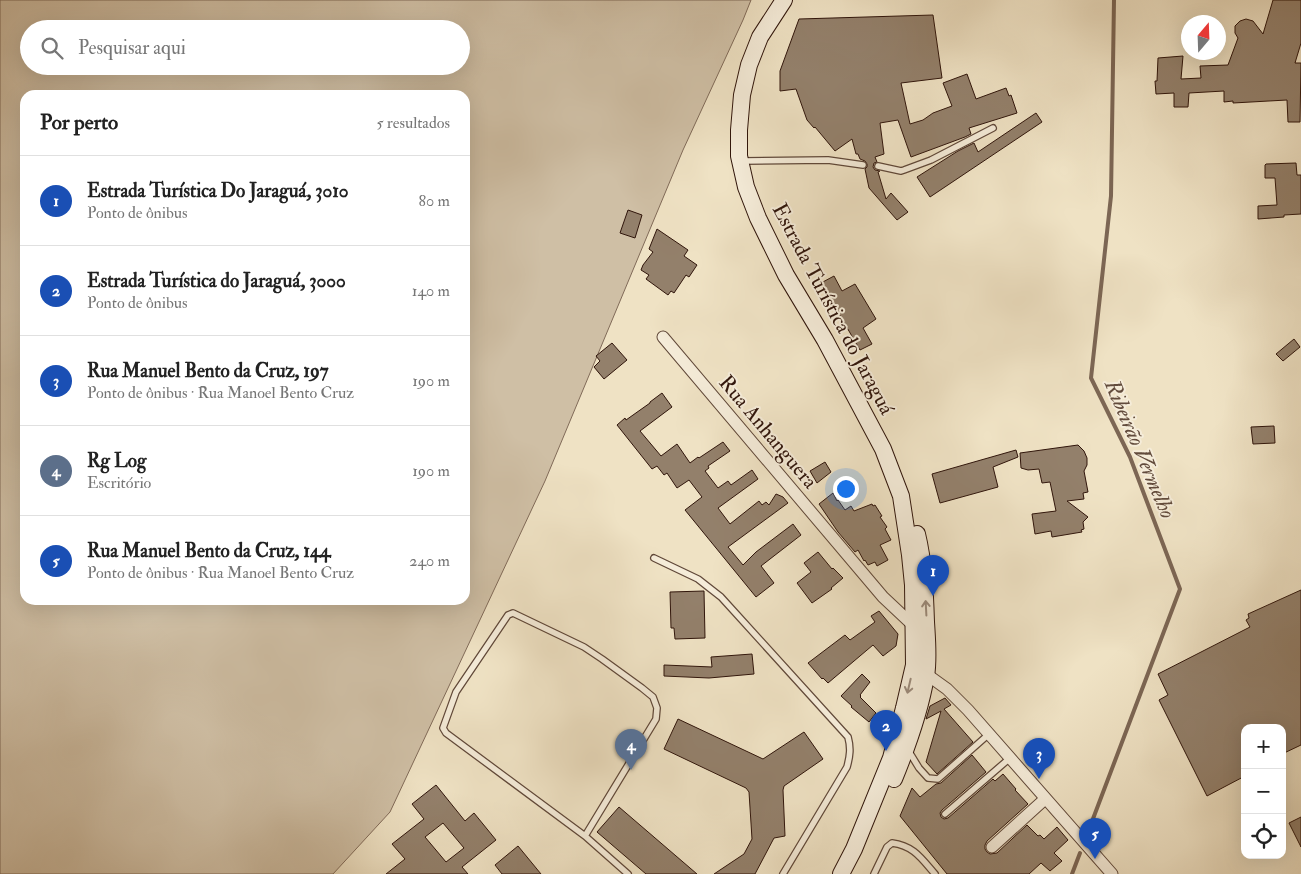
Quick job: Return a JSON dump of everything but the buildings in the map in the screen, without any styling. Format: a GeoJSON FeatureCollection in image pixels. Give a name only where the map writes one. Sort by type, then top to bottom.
{"type":"FeatureCollection","features":[{"type":"Feature","properties":{"kind":"main road","name":"Estrada Turística do Jaraguá"},"geometry":{"type":"LineString","coordinates":[[784,0],[760,37],[749,65],[741,104],[739,130],[740,161],[746,187],[758,218],[786,274],[825,340],[883,449],[901,496],[910,555],[914,626],[920,670],[917,716],[907,748],[854,874]]}},
{"type":"Feature","properties":{"kind":"main road","name":"Estrada Turística do Jaraguá"},"geometry":{"type":"LineString","coordinates":[[842,874],[891,758],[920,670],[927,636],[924,570],[920,544],[914,519],[908,505],[901,496]]}},
{"type":"Feature","properties":{"kind":"street","name":"Rua Anhanguera"},"geometry":{"type":"LineString","coordinates":[[663,338],[883,596],[927,636]]}},
{"type":"Feature","properties":{"kind":"street"},"geometry":{"type":"LineString","coordinates":[[920,670],[947,690],[968,710],[1112,874]]}},
{"type":"Feature","properties":{"kind":"street"},"geometry":{"type":"LineString","coordinates":[[992,847],[1046,799]]}},
{"type":"Feature","properties":{"kind":"lane"},"geometry":{"type":"LineString","coordinates":[[878,166],[901,171],[931,160],[993,128]]}},
{"type":"Feature","properties":{"kind":"lane"},"geometry":{"type":"LineString","coordinates":[[740,161],[828,160],[864,165]]}},
{"type":"Feature","properties":{"kind":"lane"},"geometry":{"type":"LineString","coordinates":[[654,558],[698,579],[721,597],[848,737],[851,746],[847,767],[783,874]]}},
{"type":"Feature","properties":{"kind":"lane"},"geometry":{"type":"LineString","coordinates":[[585,836],[656,719],[657,708],[653,697],[590,651],[514,614],[508,615],[456,692],[444,728],[446,733],[585,836],[628,874]]}},
{"type":"Feature","properties":{"kind":"lane"},"geometry":{"type":"LineString","coordinates":[[907,748],[919,768],[928,778],[938,779],[989,734]]}},
{"type":"Feature","properties":{"kind":"lane"},"geometry":{"type":"LineString","coordinates":[[945,814],[1010,758]]}},
{"type":"Feature","properties":{"kind":"lane"},"geometry":{"type":"LineString","coordinates":[[874,874],[887,847],[892,843],[906,846],[917,852],[935,874]]}},
{"type":"Feature","properties":{"kind":"shaded area"},"geometry":{"type":"Polygon","coordinates":[[[0,0],[751,0],[683,150],[545,481],[390,812],[333,874],[0,874],[0,0]]]}},
{"type":"Feature","properties":{"kind":"waterway","name":"Ribeirão Vermelho"},"geometry":{"type":"LineString","coordinates":[[1088,832],[1180,589],[1130,457],[1091,378],[1111,196],[1114,0]]}},
{"type":"Feature","properties":{"kind":"waterway","name":"Ribeirão Vermelho"},"geometry":{"type":"LineString","coordinates":[[1072,874],[1080,853]]}},
{"type":"Feature","properties":{"kind":"place","name":"Estrada Turística Do Jaraguá, 3010"},"geometry":{"type":"Point","coordinates":[933,596]}},
{"type":"Feature","properties":{"kind":"place","name":"Estrada Turística do Jaraguá, 3000"},"geometry":{"type":"Point","coordinates":[886,751]}},
{"type":"Feature","properties":{"kind":"place","name":"Rg Log"},"geometry":{"type":"Point","coordinates":[631,770]}},
{"type":"Feature","properties":{"kind":"place","name":"Rua Manuel Bento da Cruz, 197"},"geometry":{"type":"Point","coordinates":[1039,779]}},
{"type":"Feature","properties":{"kind":"place","name":"Rua Manuel Bento da Cruz, 144"},"geometry":{"type":"Point","coordinates":[1095,859]}}]}
